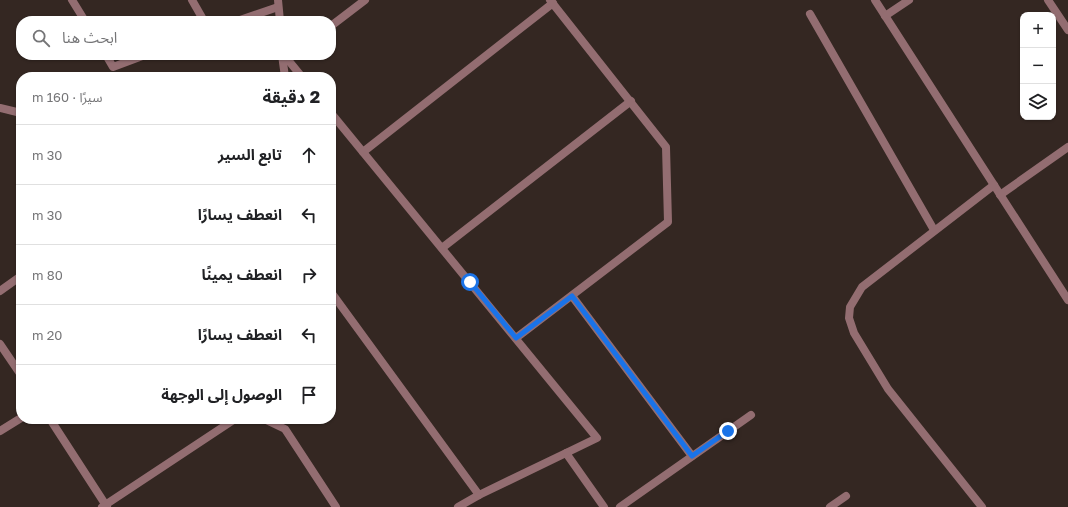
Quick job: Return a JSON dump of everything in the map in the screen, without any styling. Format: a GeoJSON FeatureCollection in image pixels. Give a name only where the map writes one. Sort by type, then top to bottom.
{"type":"FeatureCollection","features":[{"type":"Feature","properties":{"kind":"street"},"geometry":{"type":"LineString","coordinates":[[72,0],[82,16]]}},
{"type":"Feature","properties":{"kind":"street"},"geometry":{"type":"LineString","coordinates":[[192,0],[201,16]]}},
{"type":"Feature","properties":{"kind":"street"},"geometry":{"type":"LineString","coordinates":[[336,22],[366,0]]}},
{"type":"Feature","properties":{"kind":"street"},"geometry":{"type":"LineString","coordinates":[[875,0],[1068,300]]}},
{"type":"Feature","properties":{"kind":"street"},"geometry":{"type":"LineString","coordinates":[[885,16],[909,0]]}},
{"type":"Feature","properties":{"kind":"street"},"geometry":{"type":"LineString","coordinates":[[1048,0],[1068,30]]}},
{"type":"Feature","properties":{"kind":"street"},"geometry":{"type":"LineString","coordinates":[[363,152],[551,2],[666,146],[668,222],[516,338]]}},
{"type":"Feature","properties":{"kind":"street"},"geometry":{"type":"LineString","coordinates":[[248,16],[278,3],[279,16]]}},
{"type":"Feature","properties":{"kind":"street"},"geometry":{"type":"LineString","coordinates":[[810,14],[934,230]]}},
{"type":"Feature","properties":{"kind":"street"},"geometry":{"type":"LineString","coordinates":[[109,60],[113,67],[132,60]]}},
{"type":"Feature","properties":{"kind":"street"},"geometry":{"type":"LineString","coordinates":[[285,72],[287,60]]}},
{"type":"Feature","properties":{"kind":"street"},"geometry":{"type":"LineString","coordinates":[[290,60],[298,72]]}},
{"type":"Feature","properties":{"kind":"street"},"geometry":{"type":"LineString","coordinates":[[442,248],[631,101]]}},
{"type":"Feature","properties":{"kind":"street"},"geometry":{"type":"LineString","coordinates":[[0,108],[16,112]]}},
{"type":"Feature","properties":{"kind":"street"},"geometry":{"type":"LineString","coordinates":[[336,119],[597,438],[479,495],[458,507]]}},
{"type":"Feature","properties":{"kind":"street"},"geometry":{"type":"LineString","coordinates":[[1000,195],[1068,147]]}},
{"type":"Feature","properties":{"kind":"street"},"geometry":{"type":"LineString","coordinates":[[982,507],[888,389],[854,333],[849,318],[850,307],[862,287],[994,185]]}},
{"type":"Feature","properties":{"kind":"street"},"geometry":{"type":"LineString","coordinates":[[0,291],[16,280]]}},
{"type":"Feature","properties":{"kind":"street"},"geometry":{"type":"LineString","coordinates":[[572,296],[692,456]]}},
{"type":"Feature","properties":{"kind":"street"},"geometry":{"type":"LineString","coordinates":[[336,299],[479,495]]}},
{"type":"Feature","properties":{"kind":"street"},"geometry":{"type":"LineString","coordinates":[[0,344],[16,368]]}},
{"type":"Feature","properties":{"kind":"street"},"geometry":{"type":"LineString","coordinates":[[620,507],[751,414]]}},
{"type":"Feature","properties":{"kind":"street"},"geometry":{"type":"LineString","coordinates":[[0,431],[16,421]]}},
{"type":"Feature","properties":{"kind":"street"},"geometry":{"type":"LineString","coordinates":[[53,424],[105,506],[228,424]]}},
{"type":"Feature","properties":{"kind":"street"},"geometry":{"type":"LineString","coordinates":[[274,424],[285,429],[336,507]]}},
{"type":"Feature","properties":{"kind":"street"},"geometry":{"type":"LineString","coordinates":[[566,453],[604,507]]}},
{"type":"Feature","properties":{"kind":"street"},"geometry":{"type":"LineString","coordinates":[[830,507],[846,496]]}},
{"type":"Feature","properties":{"kind":"route"},"geometry":{"type":"LineString","coordinates":[[470,282],[516,338],[572,296],[692,456],[728,431]]}}]}
